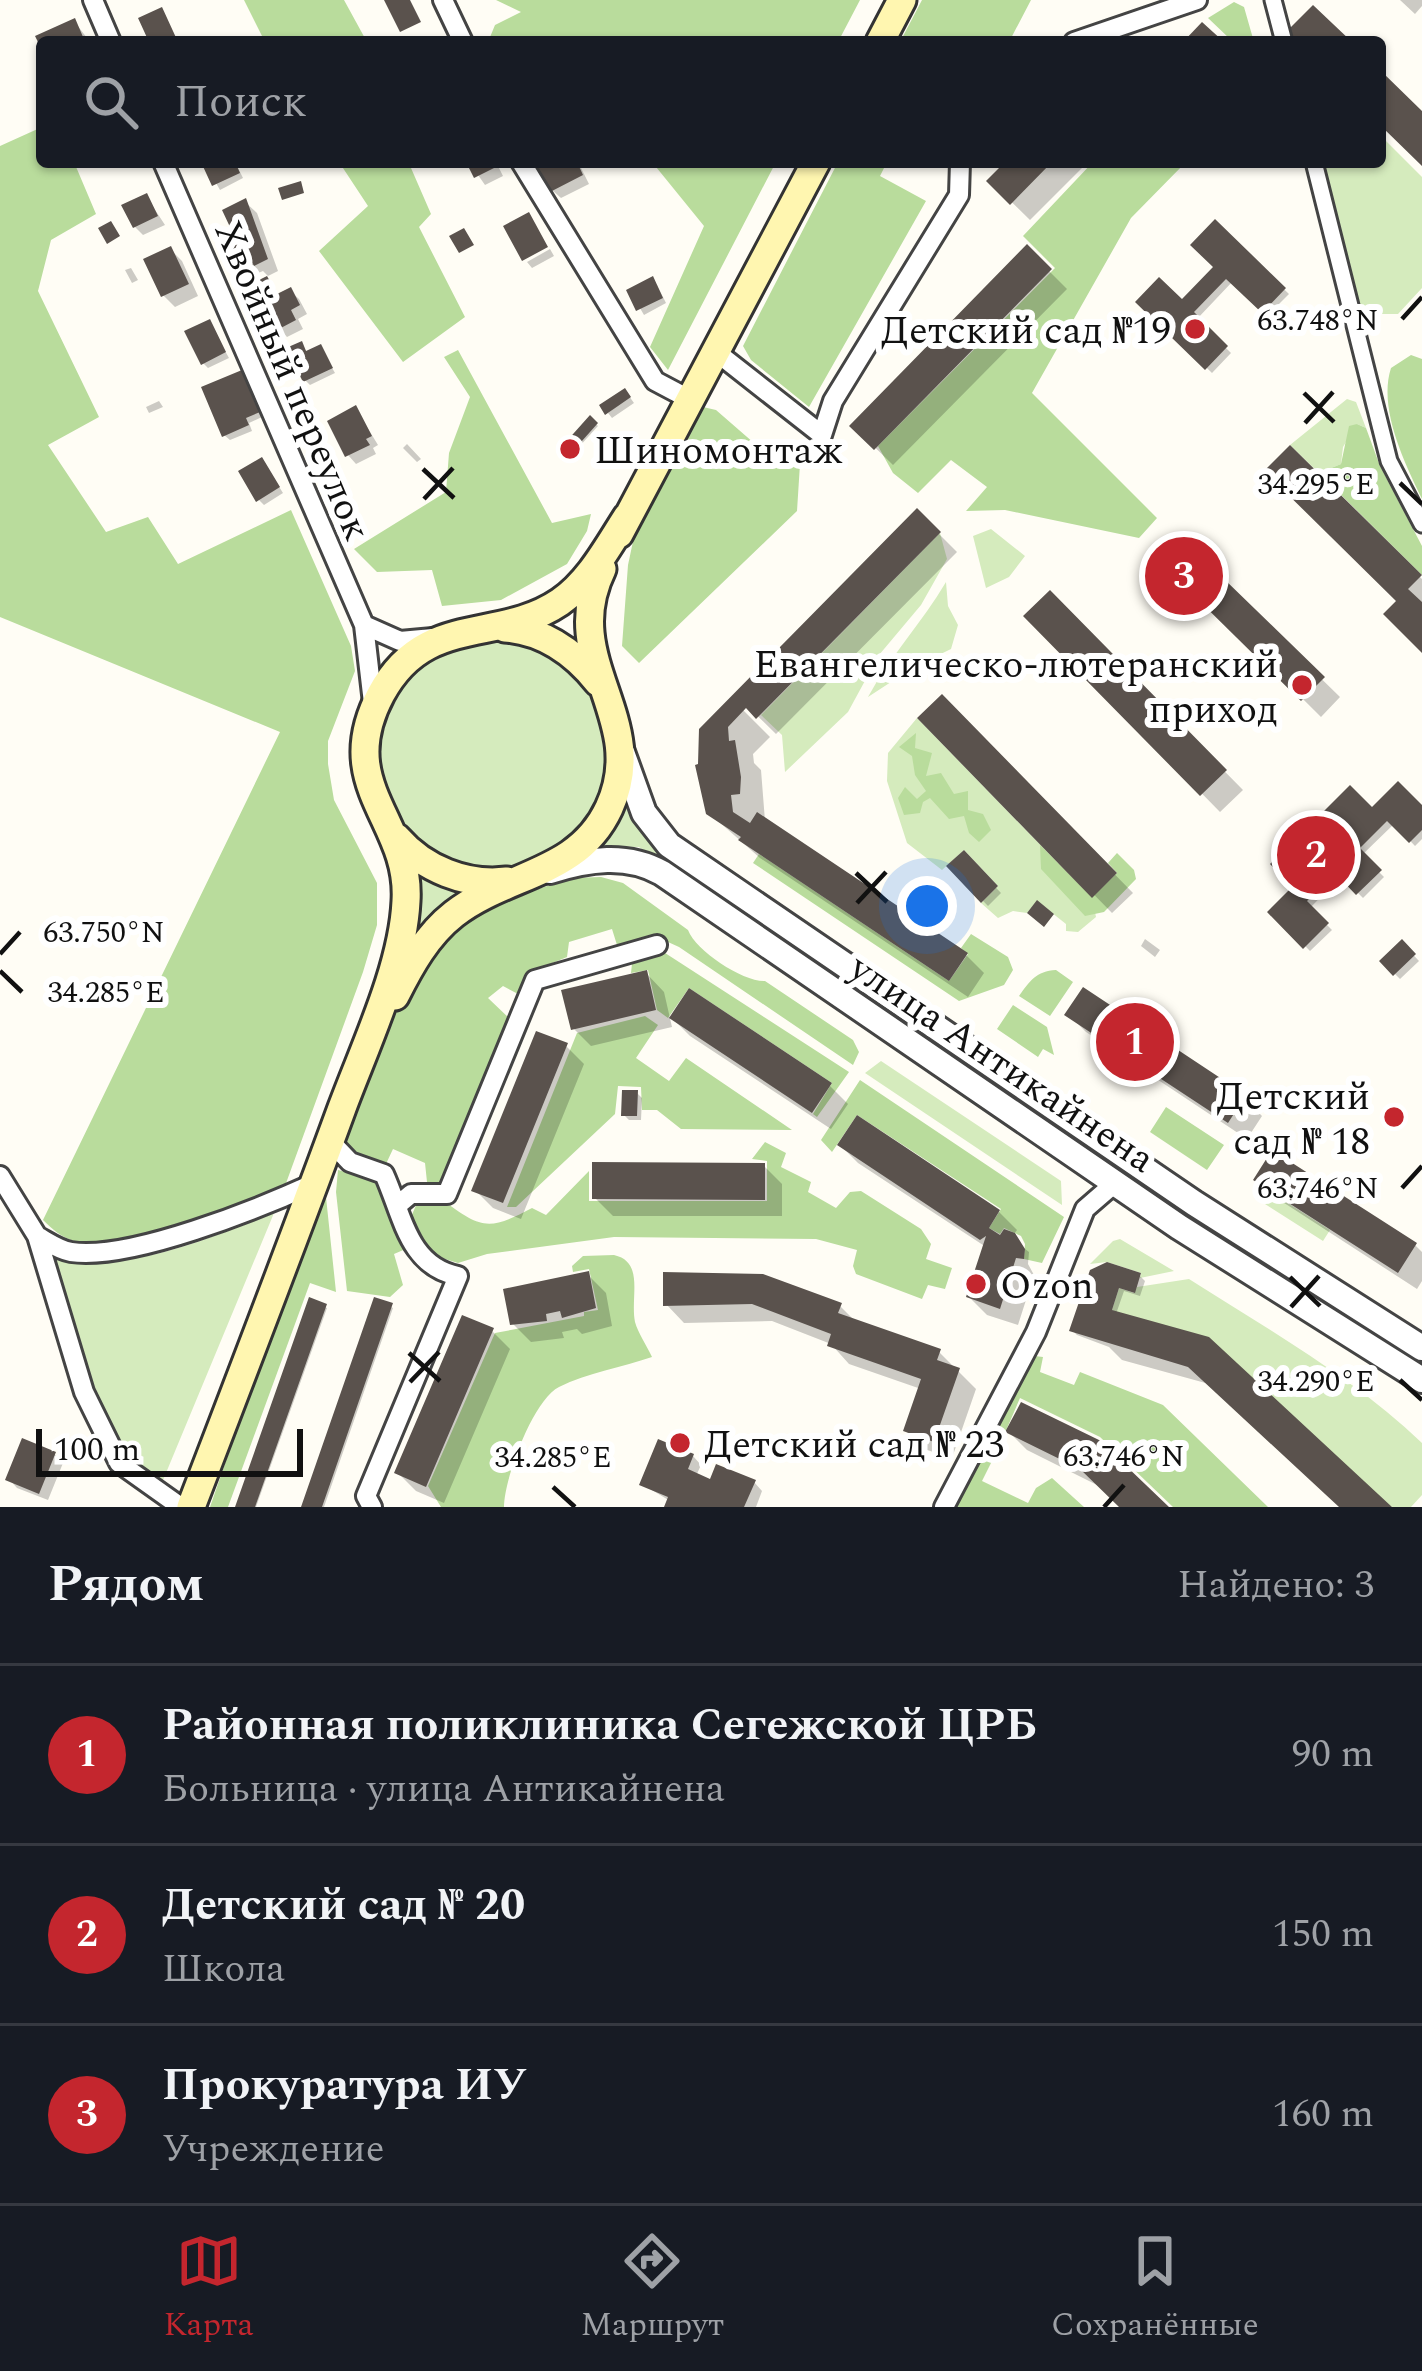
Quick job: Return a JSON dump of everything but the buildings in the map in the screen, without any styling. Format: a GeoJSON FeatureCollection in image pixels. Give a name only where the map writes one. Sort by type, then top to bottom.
{"type":"FeatureCollection","features":[{"type":"Feature","properties":{"kind":"main road"},"geometry":{"type":"LineString","coordinates":[[883,36],[902,0]]}},
{"type":"Feature","properties":{"kind":"main road"},"geometry":{"type":"LineString","coordinates":[[362,1057],[410,968],[444,923],[477,900],[571,856],[602,822],[615,794],[621,749],[588,640],[588,605],[627,518],[813,168]]}},
{"type":"Feature","properties":{"kind":"main road"},"geometry":{"type":"LineString","coordinates":[[191,1507],[362,1057],[403,930],[404,862],[368,784],[365,759],[374,709],[408,659],[442,638],[536,615],[561,601],[585,581],[627,518]]}},
{"type":"Feature","properties":{"kind":"main road"},"geometry":{"type":"LineString","coordinates":[[488,627],[514,628],[561,646],[597,680],[610,702]]}},
{"type":"Feature","properties":{"kind":"main road"},"geometry":{"type":"LineString","coordinates":[[389,830],[416,856],[448,874],[473,881],[526,878]]}},
{"type":"Feature","properties":{"kind":"street"},"geometry":{"type":"LineString","coordinates":[[93,0],[108,36]]}},
{"type":"Feature","properties":{"kind":"street"},"geometry":{"type":"LineString","coordinates":[[443,0],[461,36]]}},
{"type":"Feature","properties":{"kind":"street"},"geometry":{"type":"LineString","coordinates":[[1092,36],[1197,0]]}},
{"type":"Feature","properties":{"kind":"street"},"geometry":{"type":"LineString","coordinates":[[1273,0],[1282,36]]}},
{"type":"Feature","properties":{"kind":"street","name":"Хвойный переулок"},"geometry":{"type":"LineString","coordinates":[[167,168],[364,625],[374,709]]}},
{"type":"Feature","properties":{"kind":"street"},"geometry":{"type":"LineString","coordinates":[[525,168],[655,381],[689,399]]}},
{"type":"Feature","properties":{"kind":"street"},"geometry":{"type":"LineString","coordinates":[[716,351],[822,435],[833,400],[958,194],[960,168]]}},
{"type":"Feature","properties":{"kind":"street"},"geometry":{"type":"LineString","coordinates":[[1316,168],[1389,461],[1422,524]]}},
{"type":"Feature","properties":{"kind":"street"},"geometry":{"type":"LineString","coordinates":[[364,625],[400,641],[442,638]]}},
{"type":"Feature","properties":{"kind":"street","name":"улица Антикайнена"},"geometry":{"type":"LineString","coordinates":[[621,749],[644,813],[669,844],[1098,1139],[1422,1348]]}},
{"type":"Feature","properties":{"kind":"street","name":"улица Антикайнена"},"geometry":{"type":"LineString","coordinates":[[526,878],[590,861],[626,860],[652,868],[1115,1184],[1422,1380]]}},
{"type":"Feature","properties":{"kind":"street"},"geometry":{"type":"LineString","coordinates":[[398,1205],[411,1194],[447,1194],[535,980],[657,945]]}},
{"type":"Feature","properties":{"kind":"street"},"geometry":{"type":"LineString","coordinates":[[1082,1161],[1098,1139]]}},
{"type":"Feature","properties":{"kind":"street"},"geometry":{"type":"LineString","coordinates":[[330,1141],[350,1162],[384,1174],[416,1253],[430,1268],[458,1276],[367,1496],[373,1507]]}},
{"type":"Feature","properties":{"kind":"street"},"geometry":{"type":"LineString","coordinates":[[0,1176],[37,1236],[84,1392],[119,1463],[181,1507]]}},
{"type":"Feature","properties":{"kind":"street"},"geometry":{"type":"LineString","coordinates":[[37,1236],[64,1250],[106,1252],[269,1204],[315,1183]]}},
{"type":"Feature","properties":{"kind":"street"},"geometry":{"type":"LineString","coordinates":[[944,1507],[1036,1332],[1085,1209],[1115,1184]]}},
{"type":"Feature","properties":{"kind":"green space"},"geometry":{"type":"Polygon","coordinates":[[[244,0],[344,0],[364,36],[262,36],[244,0]]]}},
{"type":"Feature","properties":{"kind":"green space"},"geometry":{"type":"Polygon","coordinates":[[[496,0],[860,0],[841,36],[490,36],[495,25],[521,12],[496,0]]]}},
{"type":"Feature","properties":{"kind":"green space"},"geometry":{"type":"Polygon","coordinates":[[[922,0],[1031,0],[1012,36],[903,36],[922,0]]]}},
{"type":"Feature","properties":{"kind":"green space"},"geometry":{"type":"Polygon","coordinates":[[[1234,2],[1244,7],[1252,36],[1227,36],[1208,18],[1234,2]]]}},
{"type":"Feature","properties":{"kind":"green space"},"geometry":{"type":"Polygon","coordinates":[[[36,130],[36,168],[77,168],[96,214],[51,240],[38,291],[99,417],[48,445],[106,532],[148,517],[178,564],[291,510],[351,646],[355,671],[328,741],[328,764],[334,800],[377,883],[377,925],[363,972],[285,1186],[149,1234],[95,1243],[69,1239],[43,1220],[280,732],[0,617],[0,146],[36,130]]]}},
{"type":"Feature","properties":{"kind":"green space"},"geometry":{"type":"Polygon","coordinates":[[[1386,141],[1422,177],[1422,288],[1398,314],[1373,314],[1358,306],[1322,168],[1386,168],[1386,141]]]}},
{"type":"Feature","properties":{"kind":"green space"},"geometry":{"type":"Polygon","coordinates":[[[343,168],[411,168],[431,214],[419,227],[465,317],[403,362],[319,251],[368,206],[343,168]]]}},
{"type":"Feature","properties":{"kind":"green space"},"geometry":{"type":"Polygon","coordinates":[[[657,168],[773,168],[668,370],[650,347],[704,226],[657,168]]]}},
{"type":"Feature","properties":{"kind":"green space"},"geometry":{"type":"Polygon","coordinates":[[[835,168],[884,168],[880,176],[926,201],[809,407],[751,360],[743,346],[835,168]]]}},
{"type":"Feature","properties":{"kind":"green space"},"geometry":{"type":"Polygon","coordinates":[[[1087,168],[1180,168],[1131,218],[1032,393],[1157,518],[1139,538],[1005,510],[966,511],[987,487],[951,460],[918,493],[893,473],[878,446],[1055,268],[1023,236],[1087,168]]]}},
{"type":"Feature","properties":{"kind":"green space"},"geometry":{"type":"Polygon","coordinates":[[[458,350],[552,523],[591,514],[587,531],[567,564],[501,600],[442,606],[432,570],[377,572],[354,549],[446,492],[449,453],[470,397],[444,357],[458,350]]]}},
{"type":"Feature","properties":{"kind":"green space"},"geometry":{"type":"Polygon","coordinates":[[[1411,355],[1422,359],[1422,499],[1395,435],[1388,400],[1391,368],[1411,355]]]}},
{"type":"Feature","properties":{"kind":"green space"},"geometry":{"type":"Polygon","coordinates":[[[1347,399],[1356,402],[1366,428],[1357,424],[1343,447],[1341,464],[1319,473],[1290,445],[1347,399]]]}},
{"type":"Feature","properties":{"kind":"green space"},"geometry":{"type":"Polygon","coordinates":[[[703,407],[716,410],[769,456],[801,448],[797,511],[639,663],[622,646],[635,532],[703,407]]]}},
{"type":"Feature","properties":{"kind":"green space"},"geometry":{"type":"Polygon","coordinates":[[[1349,426],[1366,428],[1380,466],[1422,546],[1422,575],[1319,473],[1341,464],[1349,426]]]}},
{"type":"Feature","properties":{"kind":"green space"},"geometry":{"type":"Polygon","coordinates":[[[991,529],[1025,556],[1009,577],[986,588],[973,536],[991,529]]]}},
{"type":"Feature","properties":{"kind":"green space"},"geometry":{"type":"Polygon","coordinates":[[[940,533],[947,559],[921,605],[879,655],[848,712],[785,772],[782,735],[761,715],[940,533]]]}},
{"type":"Feature","properties":{"kind":"green space"},"geometry":{"type":"Polygon","coordinates":[[[946,582],[948,606],[958,625],[951,649],[868,697],[886,668],[946,582]]]}},
{"type":"Feature","properties":{"kind":"green space"},"geometry":{"type":"Polygon","coordinates":[[[492,639],[536,648],[574,673],[599,711],[608,755],[599,799],[574,837],[536,862],[492,871],[448,862],[410,837],[385,799],[376,755],[385,711],[410,673],[448,648],[492,639]]]}},
{"type":"Feature","properties":{"kind":"green space"},"geometry":{"type":"Polygon","coordinates":[[[917,718],[1092,898],[1096,917],[1078,932],[1066,931],[1066,924],[1037,901],[1027,913],[1013,911],[998,918],[981,903],[998,886],[964,850],[942,870],[907,843],[887,781],[888,753],[917,718]]]}},
{"type":"Feature","properties":{"kind":"green space"},"geometry":{"type":"Polygon","coordinates":[[[916,733],[915,748],[932,753],[926,776],[941,773],[954,794],[968,791],[968,810],[983,814],[991,830],[979,842],[969,833],[964,816],[949,819],[930,798],[923,802],[920,813],[904,815],[898,798],[905,787],[917,799],[926,791],[915,775],[912,756],[899,747],[916,733]]]}},
{"type":"Feature","properties":{"kind":"green space"},"geometry":{"type":"Polygon","coordinates":[[[624,799],[655,847],[695,875],[691,880],[639,847],[595,846],[624,799]]]}},
{"type":"Feature","properties":{"kind":"green space"},"geometry":{"type":"Polygon","coordinates":[[[1040,845],[1092,897],[1117,873],[1108,863],[1117,853],[1134,870],[1136,879],[1104,912],[1085,916],[1041,869],[1040,845]]]}},
{"type":"Feature","properties":{"kind":"green space"},"geometry":{"type":"Polygon","coordinates":[[[759,854],[949,981],[968,954],[961,948],[971,934],[1008,957],[1013,970],[1004,985],[959,1001],[753,863],[759,854]]]}},
{"type":"Feature","properties":{"kind":"green space"},"geometry":{"type":"Polygon","coordinates":[[[410,858],[478,887],[389,997],[410,858]]]}},
{"type":"Feature","properties":{"kind":"green space"},"geometry":{"type":"Polygon","coordinates":[[[601,877],[623,883],[688,930],[721,964],[765,981],[853,1040],[859,1052],[853,1065],[679,947],[657,937],[617,945],[612,929],[569,942],[567,957],[528,973],[518,994],[503,986],[488,998],[510,1019],[440,1183],[427,1182],[425,1163],[393,1149],[385,1166],[355,1156],[347,1144],[350,1114],[372,1071],[403,982],[470,912],[571,878],[601,877]]]}},
{"type":"Feature","properties":{"kind":"green space"},"geometry":{"type":"Polygon","coordinates":[[[662,951],[849,1072],[817,1117],[813,1114],[832,1083],[689,988],[668,1018],[657,1010],[648,970],[631,973],[633,954],[662,951]]]}},
{"type":"Feature","properties":{"kind":"green space"},"geometry":{"type":"Polygon","coordinates":[[[1056,970],[1073,982],[1050,1016],[1019,996],[1038,975],[1056,970]]]}},
{"type":"Feature","properties":{"kind":"green space"},"geometry":{"type":"Polygon","coordinates":[[[1013,1005],[1047,1027],[1054,1055],[1043,1049],[1038,1057],[997,1029],[1013,1005]]]}},
{"type":"Feature","properties":{"kind":"green space"},"geometry":{"type":"Polygon","coordinates":[[[645,1016],[658,1025],[636,1058],[669,1081],[686,1058],[792,1130],[681,1129],[657,1110],[642,1110],[641,1087],[618,1086],[615,1114],[516,1207],[507,1207],[577,1033],[645,1016]]]}},
{"type":"Feature","properties":{"kind":"green space"},"geometry":{"type":"Polygon","coordinates":[[[881,1061],[1061,1181],[1062,1205],[865,1073],[881,1061]]]}},
{"type":"Feature","properties":{"kind":"green space"},"geometry":{"type":"Polygon","coordinates":[[[860,1080],[1064,1217],[1042,1263],[1024,1259],[1021,1236],[1004,1228],[1000,1234],[989,1228],[1001,1209],[857,1115],[832,1152],[821,1140],[860,1080]]]}},
{"type":"Feature","properties":{"kind":"green space"},"geometry":{"type":"Polygon","coordinates":[[[1166,1107],[1224,1145],[1207,1170],[1150,1132],[1166,1107]]]}},
{"type":"Feature","properties":{"kind":"green space"},"geometry":{"type":"Polygon","coordinates":[[[765,1142],[786,1153],[781,1167],[811,1182],[808,1192],[836,1208],[850,1192],[861,1191],[921,1229],[931,1244],[926,1259],[952,1268],[945,1289],[928,1285],[922,1299],[856,1274],[857,1250],[816,1239],[614,1237],[487,1254],[458,1263],[421,1246],[411,1217],[417,1203],[441,1199],[485,1223],[504,1221],[532,1208],[546,1215],[589,1171],[589,1201],[767,1201],[767,1161],[752,1159],[765,1142]]]}},
{"type":"Feature","properties":{"kind":"green space"},"geometry":{"type":"Polygon","coordinates":[[[338,1170],[376,1180],[408,1248],[394,1254],[403,1285],[390,1297],[347,1291],[336,1192],[338,1170]]]}},
{"type":"Feature","properties":{"kind":"green space"},"geometry":{"type":"Polygon","coordinates":[[[1272,1193],[1330,1230],[1323,1241],[1265,1204],[1272,1193]]]}},
{"type":"Feature","properties":{"kind":"green space"},"geometry":{"type":"Polygon","coordinates":[[[317,1196],[326,1197],[336,1292],[310,1283],[228,1507],[210,1507],[237,1429],[234,1421],[317,1196]]]}},
{"type":"Feature","properties":{"kind":"green space"},"geometry":{"type":"Polygon","coordinates":[[[274,1213],[161,1485],[137,1467],[100,1414],[49,1251],[97,1261],[142,1257],[274,1213]]]}},
{"type":"Feature","properties":{"kind":"green space"},"geometry":{"type":"Polygon","coordinates":[[[1120,1239],[1174,1271],[1140,1278],[1141,1273],[1107,1262],[1090,1264],[1120,1239]]]}},
{"type":"Feature","properties":{"kind":"green space"},"geometry":{"type":"Polygon","coordinates":[[[583,1256],[624,1259],[633,1273],[635,1322],[652,1357],[581,1378],[549,1395],[522,1441],[504,1507],[441,1507],[428,1486],[495,1333],[598,1310],[589,1269],[573,1272],[572,1266],[583,1256]]]}},
{"type":"Feature","properties":{"kind":"green space"},"geometry":{"type":"Polygon","coordinates":[[[1189,1279],[1339,1376],[1422,1443],[1422,1495],[1411,1507],[1392,1507],[1112,1310],[1119,1288],[1134,1293],[1137,1287],[1189,1279]]]}},
{"type":"Feature","properties":{"kind":"green space"},"geometry":{"type":"Polygon","coordinates":[[[1026,1355],[1043,1357],[1040,1372],[1074,1385],[1080,1372],[1163,1405],[1268,1507],[1173,1507],[1100,1437],[1020,1398],[998,1449],[987,1440],[1026,1355]]]}},
{"type":"Feature","properties":{"kind":"green space"},"geometry":{"type":"Polygon","coordinates":[[[978,1457],[992,1461],[982,1481],[1028,1503],[1036,1488],[1052,1478],[1084,1507],[948,1507],[978,1457]]]}},
{"type":"Feature","properties":{"kind":"place","name":"Детский сад №19"},"geometry":{"type":"Point","coordinates":[1195,329]}},
{"type":"Feature","properties":{"kind":"place","name":"Шиномонтаж"},"geometry":{"type":"Point","coordinates":[570,449]}},
{"type":"Feature","properties":{"kind":"place","name":"Прокуратура ИУ"},"geometry":{"type":"Point","coordinates":[1184,576]}},
{"type":"Feature","properties":{"kind":"place","name":"Евангелическо-лютеранский приход"},"geometry":{"type":"Point","coordinates":[1302,685]}},
{"type":"Feature","properties":{"kind":"place","name":"Детский сад № 20"},"geometry":{"type":"Point","coordinates":[1316,855]}},
{"type":"Feature","properties":{"kind":"place","name":"Районная поликлиника Сегежской ЦРБ"},"geometry":{"type":"Point","coordinates":[1135,1042]}},
{"type":"Feature","properties":{"kind":"place","name":"Детский сад № 18"},"geometry":{"type":"Point","coordinates":[1394,1117]}},
{"type":"Feature","properties":{"kind":"place","name":"Ozon"},"geometry":{"type":"Point","coordinates":[976,1284]}},
{"type":"Feature","properties":{"kind":"place","name":"Детский сад № 23"},"geometry":{"type":"Point","coordinates":[680,1443]}}]}
